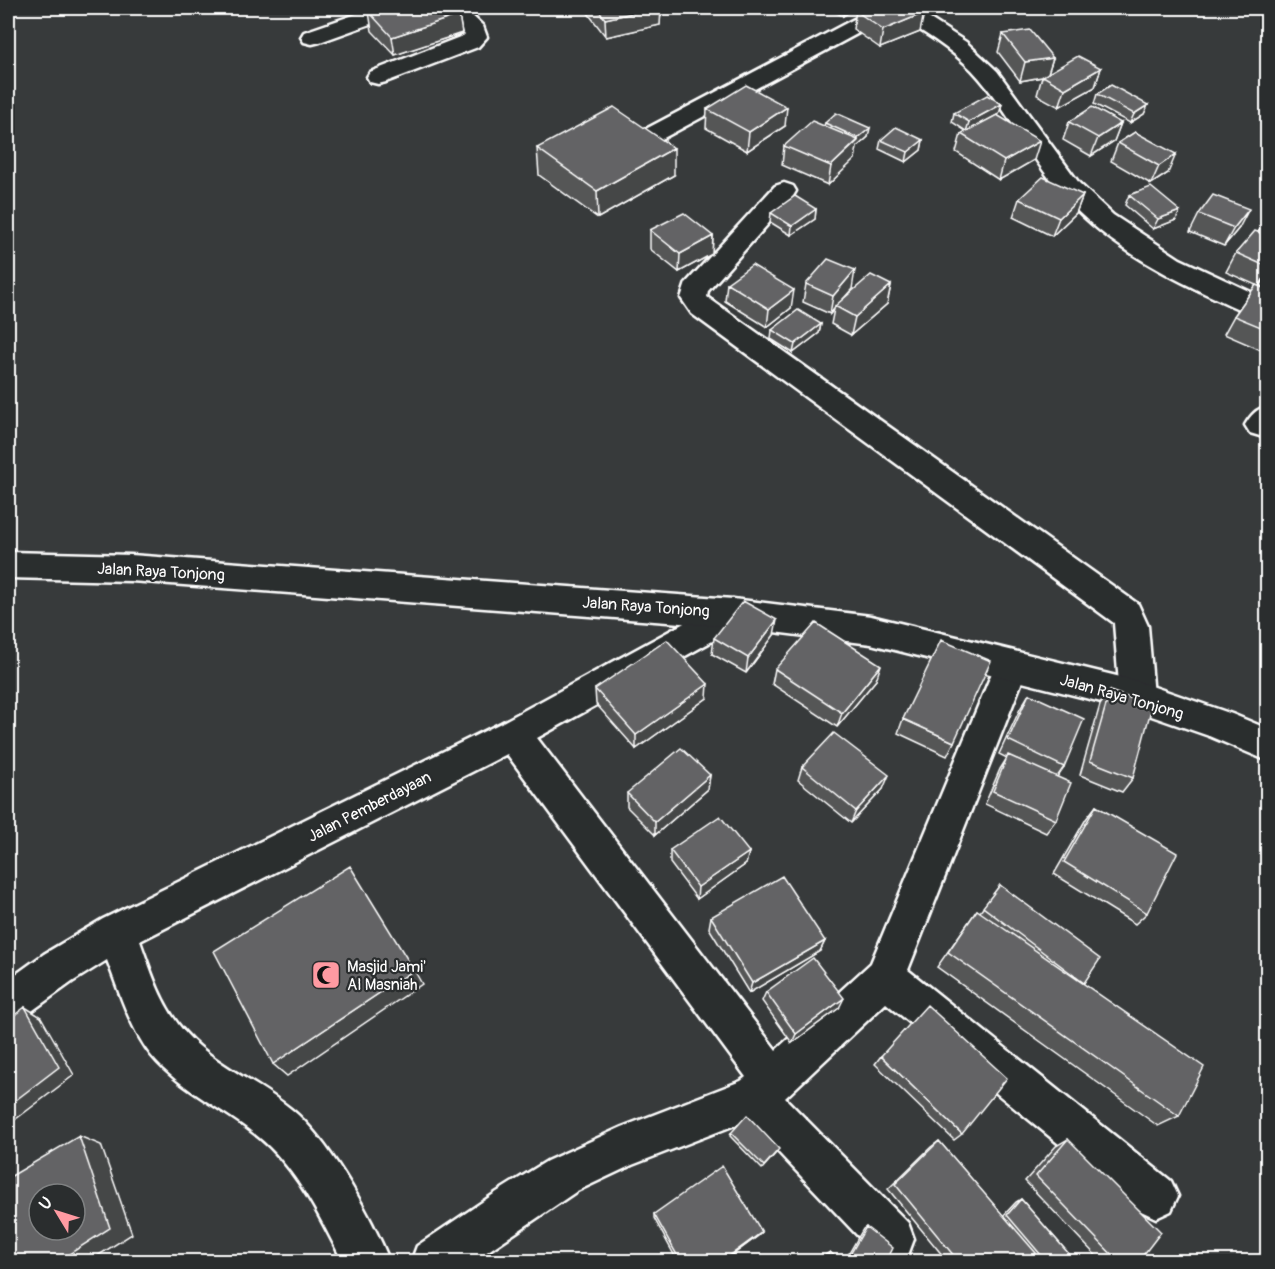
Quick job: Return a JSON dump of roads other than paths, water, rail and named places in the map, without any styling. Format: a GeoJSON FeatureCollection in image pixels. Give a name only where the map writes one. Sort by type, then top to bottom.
{"type":"FeatureCollection","features":[{"type":"Feature","properties":{"kind":"street"},"geometry":{"type":"LineString","coordinates":[[312,37],[348,14],[393,8]]}},
{"type":"Feature","properties":{"kind":"street"},"geometry":{"type":"LineString","coordinates":[[378,77],[470,42],[476,36],[475,31],[453,8]]}},
{"type":"Feature","properties":{"kind":"street"},"geometry":{"type":"LineString","coordinates":[[650,136],[890,8]]}},
{"type":"Feature","properties":{"kind":"street"},"geometry":{"type":"LineString","coordinates":[[898,8],[935,29],[964,51],[988,75],[1055,172],[1085,204],[1118,231],[1205,284],[1268,311]]}},
{"type":"Feature","properties":{"kind":"street"},"geometry":{"type":"LineString","coordinates":[[784,191],[695,289],[694,298],[701,308],[1126,614],[1132,626],[1137,696]]}},
{"type":"Feature","properties":{"kind":"street","name":"Jalan Raya Tonjong"},"geometry":{"type":"LineString","coordinates":[[8,565],[131,568],[733,613],[871,630],[1137,696],[1220,725],[1268,746]]}},
{"type":"Feature","properties":{"kind":"street","name":"Jalan Pemberdayaan"},"geometry":{"type":"LineString","coordinates":[[8,1004],[58,968],[117,932],[513,734],[733,613]]}},
{"type":"Feature","properties":{"kind":"street"},"geometry":{"type":"LineString","coordinates":[[433,1262],[512,1207],[562,1176],[622,1148],[764,1089],[885,977],[1011,666]]}},
{"type":"Feature","properties":{"kind":"street"},"geometry":{"type":"LineString","coordinates":[[513,734],[764,1089],[892,1239]]}},
{"type":"Feature","properties":{"kind":"street"},"geometry":{"type":"LineString","coordinates":[[117,932],[160,1035],[174,1050],[273,1123],[296,1143],[318,1173],[368,1262]]}},
{"type":"Feature","properties":{"kind":"street"},"geometry":{"type":"LineString","coordinates":[[885,977],[1156,1196]]}},
{"type":"Feature","properties":{"kind":"place","name":"Masjid Jami' Al Masniah"},"geometry":{"type":"Point","coordinates":[326,975]}}]}
